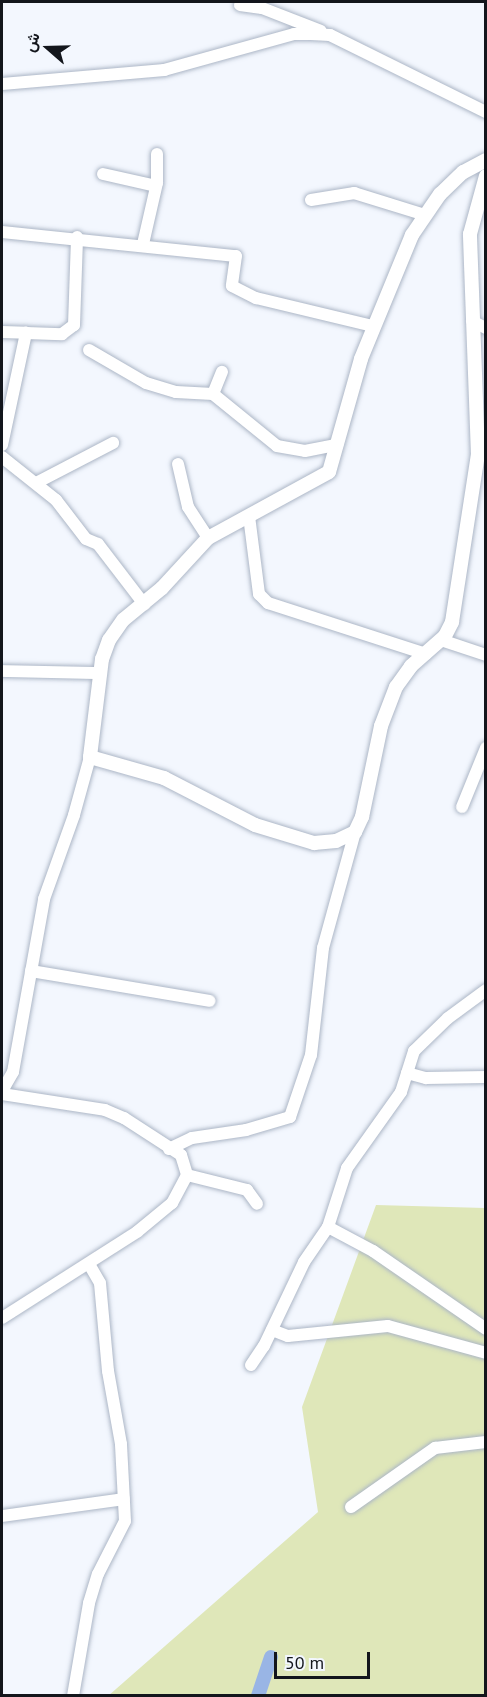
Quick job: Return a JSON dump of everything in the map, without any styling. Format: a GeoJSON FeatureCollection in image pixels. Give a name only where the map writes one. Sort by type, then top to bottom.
{"type":"FeatureCollection","features":[{"type":"Feature","properties":{"kind":"street"},"geometry":{"type":"LineString","coordinates":[[240,5],[262,9],[330,35],[486,112]]}},
{"type":"Feature","properties":{"kind":"street"},"geometry":{"type":"LineString","coordinates":[[2,84],[164,70],[294,34],[330,35]]}},
{"type":"Feature","properties":{"kind":"street"},"geometry":{"type":"LineString","coordinates":[[143,244],[156,186],[157,154]]}},
{"type":"Feature","properties":{"kind":"street"},"geometry":{"type":"LineString","coordinates":[[2,1318],[137,1233],[172,1203],[187,1175],[181,1155],[141,1128],[105,1110],[2,1093],[14,1071],[44,899],[74,815],[90,757],[100,673],[109,640],[123,620],[144,604],[208,538],[329,472],[373,326],[412,235],[440,194],[463,172],[486,160]]}},
{"type":"Feature","properties":{"kind":"street"},"geometry":{"type":"LineString","coordinates":[[103,174],[156,186]]}},
{"type":"Feature","properties":{"kind":"street"},"geometry":{"type":"LineString","coordinates":[[169,1149],[192,1138],[246,1130],[290,1117],[311,1055],[323,948],[354,832],[362,817],[381,726],[396,687],[411,666],[441,640],[452,622],[478,455],[470,234],[486,176]]}},
{"type":"Feature","properties":{"kind":"street"},"geometry":{"type":"LineString","coordinates":[[311,200],[354,193],[425,215]]}},
{"type":"Feature","properties":{"kind":"street"},"geometry":{"type":"LineString","coordinates":[[2,232],[77,237],[237,256],[232,286],[256,298],[373,326]]}},
{"type":"Feature","properties":{"kind":"street"},"geometry":{"type":"LineString","coordinates":[[2,332],[62,334],[74,325],[77,237]]}},
{"type":"Feature","properties":{"kind":"street"},"geometry":{"type":"LineString","coordinates":[[472,321],[486,328]]}},
{"type":"Feature","properties":{"kind":"street"},"geometry":{"type":"LineString","coordinates":[[2,445],[26,333]]}},
{"type":"Feature","properties":{"kind":"street"},"geometry":{"type":"LineString","coordinates":[[89,350],[146,383],[176,392],[213,394],[277,446],[305,451],[337,445]]}},
{"type":"Feature","properties":{"kind":"street"},"geometry":{"type":"LineString","coordinates":[[213,394],[222,372]]}},
{"type":"Feature","properties":{"kind":"street"},"geometry":{"type":"LineString","coordinates":[[36,483],[113,443]]}},
{"type":"Feature","properties":{"kind":"street"},"geometry":{"type":"LineString","coordinates":[[2,457],[56,500],[86,539],[98,544],[144,604]]}},
{"type":"Feature","properties":{"kind":"street"},"geometry":{"type":"LineString","coordinates":[[178,464],[188,507],[208,538]]}},
{"type":"Feature","properties":{"kind":"street"},"geometry":{"type":"LineString","coordinates":[[249,516],[259,594],[268,603],[426,654]]}},
{"type":"Feature","properties":{"kind":"street"},"geometry":{"type":"LineString","coordinates":[[441,640],[486,655]]}},
{"type":"Feature","properties":{"kind":"street"},"geometry":{"type":"LineString","coordinates":[[2,672],[100,673]]}},
{"type":"Feature","properties":{"kind":"street"},"geometry":{"type":"LineString","coordinates":[[462,807],[486,748]]}},
{"type":"Feature","properties":{"kind":"street"},"geometry":{"type":"LineString","coordinates":[[90,757],[164,778],[255,825],[314,843],[336,841],[354,832]]}},
{"type":"Feature","properties":{"kind":"street"},"geometry":{"type":"LineString","coordinates":[[31,971],[210,1001]]}},
{"type":"Feature","properties":{"kind":"street"},"geometry":{"type":"LineString","coordinates":[[251,1365],[272,1330],[304,1262],[328,1227],[347,1168],[402,1092],[414,1051],[448,1018],[486,990]]}},
{"type":"Feature","properties":{"kind":"street"},"geometry":{"type":"LineString","coordinates":[[407,1072],[426,1078],[486,1077]]}},
{"type":"Feature","properties":{"kind":"street"},"geometry":{"type":"LineString","coordinates":[[187,1175],[247,1190],[257,1204]]}},
{"type":"Feature","properties":{"kind":"street"},"geometry":{"type":"LineString","coordinates":[[328,1227],[373,1251],[486,1329]]}},
{"type":"Feature","properties":{"kind":"street"},"geometry":{"type":"LineString","coordinates":[[73,1695],[89,1603],[98,1574],[125,1521],[100,1283],[89,1264]]}},
{"type":"Feature","properties":{"kind":"street"},"geometry":{"type":"LineString","coordinates":[[272,1330],[288,1336],[388,1326],[486,1353]]}},
{"type":"Feature","properties":{"kind":"street"},"geometry":{"type":"LineString","coordinates":[[351,1507],[435,1448],[486,1442]]}},
{"type":"Feature","properties":{"kind":"street"},"geometry":{"type":"LineString","coordinates":[[2,1516],[124,1499]]}},
{"type":"Feature","properties":{"kind":"green space"},"geometry":{"type":"Polygon","coordinates":[[[376,1205],[485,1208],[485,1695],[108,1696],[318,1512],[302,1407],[376,1205]]]}},
{"type":"Feature","properties":{"kind":"waterway"},"geometry":{"type":"LineString","coordinates":[[258,1696],[271,1657]]}}]}
